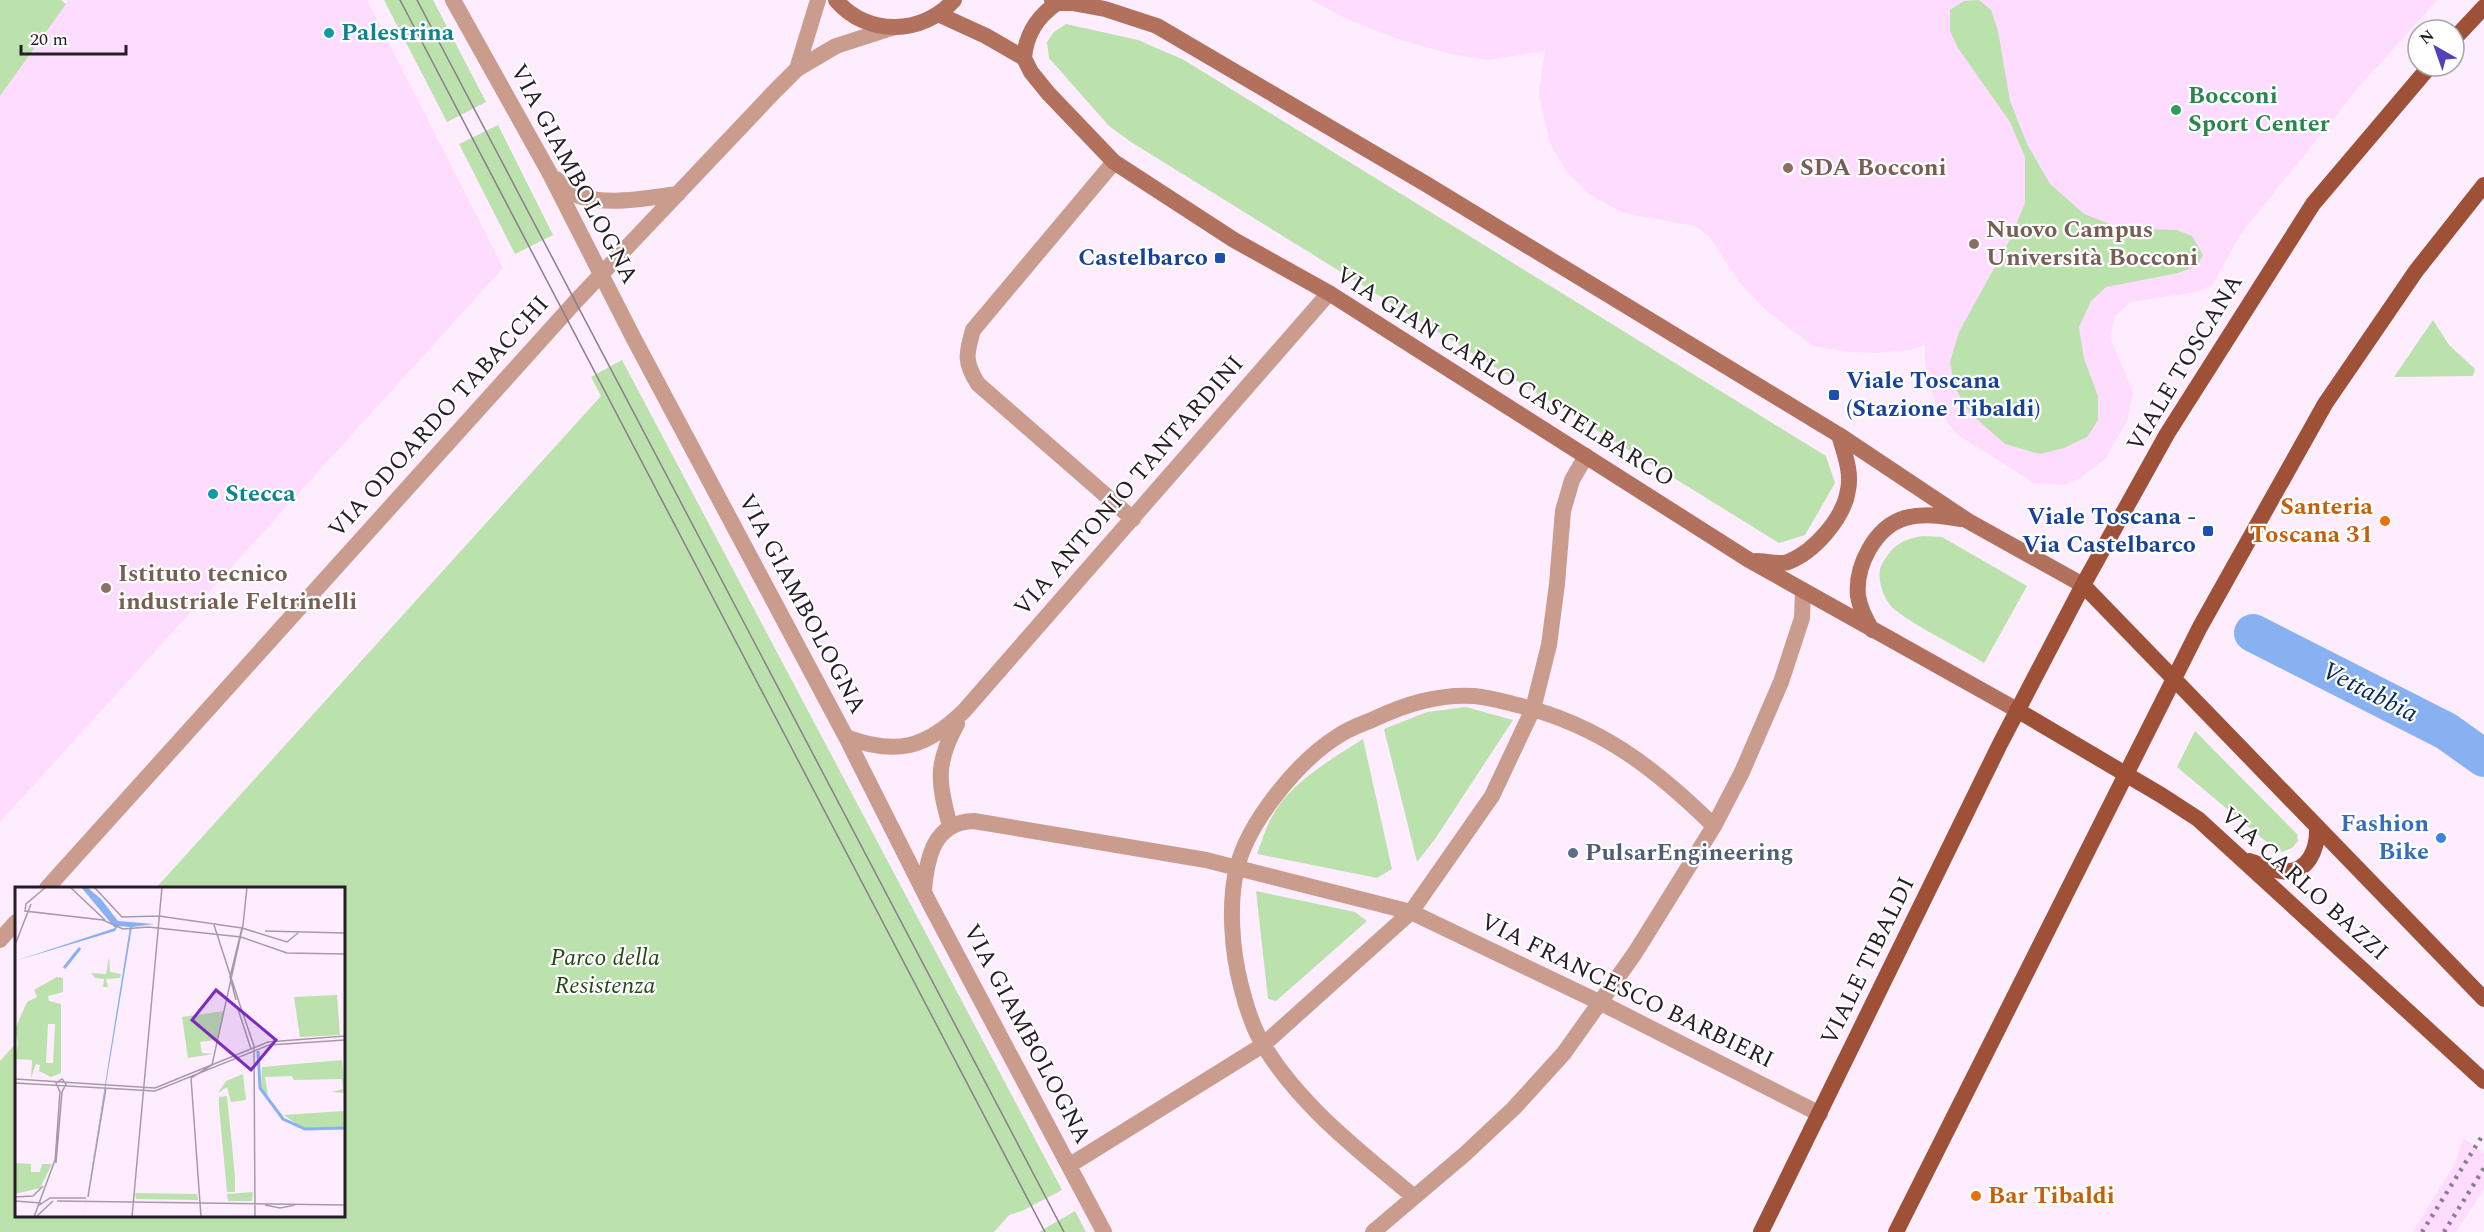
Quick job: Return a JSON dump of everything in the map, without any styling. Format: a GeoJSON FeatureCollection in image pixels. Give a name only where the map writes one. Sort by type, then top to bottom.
{"type":"FeatureCollection","features":[{"type":"Feature","properties":{"kind":"main road"},"geometry":{"type":"LineString","coordinates":[[836,0],[855,17],[873,25],[895,27],[921,23],[938,14],[954,0]]}},
{"type":"Feature","properties":{"kind":"main road"},"geometry":{"type":"LineString","coordinates":[[1024,58],[1025,46],[1035,24],[1054,2],[1105,9],[1157,26],[1426,184],[1839,435],[1968,520],[2083,585]]}},
{"type":"Feature","properties":{"kind":"main road"},"geometry":{"type":"LineString","coordinates":[[2466,26],[2484,7]]}},
{"type":"Feature","properties":{"kind":"main road","name":"VIA GIAN CARLO CASTELBARCO"},"geometry":{"type":"LineString","coordinates":[[938,14],[986,36],[1024,58],[1031,72],[1048,93],[1114,162],[1234,240],[1329,293],[1749,560],[2017,710],[2075,745]]}},
{"type":"Feature","properties":{"kind":"main road","name":"VIALE TOSCANA"},"geometry":{"type":"LineString","coordinates":[[2017,710],[2167,434],[2313,204],[2420,78]]}},
{"type":"Feature","properties":{"kind":"main road"},"geometry":{"type":"LineString","coordinates":[[1896,1232],[2200,627],[2325,404],[2416,271],[2484,185]]}},
{"type":"Feature","properties":{"kind":"main road"},"geometry":{"type":"LineString","coordinates":[[1749,560],[1786,563],[1813,548],[1834,523],[1848,490],[1848,466],[1839,435]]}},
{"type":"Feature","properties":{"kind":"main road"},"geometry":{"type":"LineString","coordinates":[[1872,630],[1860,604],[1858,584],[1864,558],[1879,534],[1903,519],[1928,514],[1968,520]]}},
{"type":"Feature","properties":{"kind":"main road","name":"VIA CARLO BAZZI"},"geometry":{"type":"LineString","coordinates":[[2083,585],[2484,999]]}},
{"type":"Feature","properties":{"kind":"main road","name":"VIALE TIBALDI"},"geometry":{"type":"LineString","coordinates":[[1761,1232],[2017,710]]}},
{"type":"Feature","properties":{"kind":"main road","name":"VIA CARLO BAZZI"},"geometry":{"type":"LineString","coordinates":[[2075,745],[2198,819],[2484,1081]]}},
{"type":"Feature","properties":{"kind":"main road"},"geometry":{"type":"LineString","coordinates":[[2243,859],[2281,871],[2297,869],[2312,856],[2317,845],[2317,827]]}},
{"type":"Feature","properties":{"kind":"street","name":"VIA GIAMBOLOGNA"},"geometry":{"type":"LineString","coordinates":[[453,0],[549,172],[1104,1232]]}},
{"type":"Feature","properties":{"kind":"street","name":"VIA ODOARDO TABACCHI"},"geometry":{"type":"LineString","coordinates":[[797,69],[818,0]]}},
{"type":"Feature","properties":{"kind":"street","name":"VIA ODOARDO TABACCHI"},"geometry":{"type":"LineString","coordinates":[[48,887],[601,274],[797,69],[836,46],[895,27]]}},
{"type":"Feature","properties":{"kind":"street"},"geometry":{"type":"LineString","coordinates":[[1114,162],[973,330],[966,355],[972,375],[978,384],[1133,519]]}},
{"type":"Feature","properties":{"kind":"street"},"geometry":{"type":"LineString","coordinates":[[549,172],[570,192],[596,199],[620,201],[678,194]]}},
{"type":"Feature","properties":{"kind":"street","name":"VIA ANTONIO TANTARDINI"},"geometry":{"type":"LineString","coordinates":[[846,737],[871,747],[892,748],[917,744],[944,730],[964,711],[1329,293]]}},
{"type":"Feature","properties":{"kind":"street"},"geometry":{"type":"LineString","coordinates":[[1070,1165],[1263,1045],[1411,912],[1492,796],[1533,709],[1549,645],[1563,511],[1572,480],[1586,456]]}},
{"type":"Feature","properties":{"kind":"street"},"geometry":{"type":"LineString","coordinates":[[1373,1232],[1466,1154],[1514,1108],[1564,1053],[1642,943],[1714,826],[1742,772],[1781,682],[1802,618],[1803,591]]}},
{"type":"Feature","properties":{"kind":"street"},"geometry":{"type":"LineString","coordinates":[[1414,1197],[1321,1115],[1289,1082],[1263,1045],[1246,1004],[1234,961],[1232,923],[1237,867],[1255,825],[1281,786],[1311,756],[1338,735],[1402,706],[1432,698],[1476,696],[1533,709],[1574,722],[1616,744],[1683,795],[1714,826]]}},
{"type":"Feature","properties":{"kind":"street","name":"VIA ANTONIO TANTARDINI"},"geometry":{"type":"LineString","coordinates":[[950,826],[940,789],[940,769],[946,744],[964,711]]}},
{"type":"Feature","properties":{"kind":"street","name":"VIA FRANCESCO BARBIERI"},"geometry":{"type":"LineString","coordinates":[[950,826],[974,821],[1237,867],[1411,912],[1601,1003],[1820,1114]]}},
{"type":"Feature","properties":{"kind":"street"},"geometry":{"type":"LineString","coordinates":[[924,891],[926,867],[936,841],[950,826]]}},
{"type":"Feature","properties":{"kind":"street"},"geometry":{"type":"LineString","coordinates":[[0,940],[15,923]]}},
{"type":"Feature","properties":{"kind":"shaded area","name":"Istituto tecnico industriale Feltrinelli"},"geometry":{"type":"Polygon","coordinates":[[[68,0],[367,0],[503,268],[0,822],[0,96],[68,0]]]}},
{"type":"Feature","properties":{"kind":"shaded area","name":"Nuovo Campus Università Bocconi"},"geometry":{"type":"Polygon","coordinates":[[[1311,0],[2437,0],[2421,18],[2406,18],[2406,35],[2358,88],[2240,235],[2212,285],[2197,292],[2130,302],[2115,316],[2110,337],[2133,392],[2127,421],[2105,459],[2080,478],[2064,485],[2034,483],[1958,435],[1943,417],[1931,392],[1925,363],[1925,345],[1910,350],[1876,353],[1850,352],[1813,346],[1768,312],[1739,282],[1709,236],[1695,226],[1624,213],[1590,195],[1566,171],[1549,141],[1539,92],[1545,51],[1488,60],[1451,54],[1401,40],[1349,20],[1311,0]]]}},
{"type":"Feature","properties":{"kind":"shaded area"},"geometry":{"type":"Polygon","coordinates":[[[2464,1138],[2484,1153],[2484,1189],[2456,1232],[2413,1232],[2455,1163],[2464,1138]]]}},
{"type":"Feature","properties":{"kind":"green space"},"geometry":{"type":"Polygon","coordinates":[[[0,0],[61,0],[66,4],[0,96],[0,0]]]}},
{"type":"Feature","properties":{"kind":"green space"},"geometry":{"type":"Polygon","coordinates":[[[384,0],[433,0],[486,102],[447,122],[384,0]]]}},
{"type":"Feature","properties":{"kind":"green space"},"geometry":{"type":"Polygon","coordinates":[[[1979,0],[1991,10],[1998,31],[2010,101],[2027,144],[2050,184],[2084,214],[2120,228],[2176,230],[2192,236],[2203,255],[2197,266],[2178,273],[2106,287],[2091,301],[2079,327],[2084,359],[2098,396],[2098,420],[2087,437],[2064,448],[2040,454],[2005,444],[1970,413],[1955,388],[1950,362],[1959,332],[2009,241],[2025,203],[2025,157],[2010,122],[1958,48],[1950,31],[1950,10],[1964,1],[1979,0]]]}},
{"type":"Feature","properties":{"kind":"green space"},"geometry":{"type":"Polygon","coordinates":[[[1066,24],[1138,40],[1184,60],[1826,456],[1835,483],[1805,535],[1779,543],[1131,142],[1109,126],[1049,58],[1047,42],[1054,32],[1066,24]]]}},
{"type":"Feature","properties":{"kind":"green space"},"geometry":{"type":"Polygon","coordinates":[[[498,125],[553,235],[515,254],[459,144],[498,125]]]}},
{"type":"Feature","properties":{"kind":"green space"},"geometry":{"type":"Polygon","coordinates":[[[2433,320],[2449,345],[2475,369],[2473,376],[2394,377],[2433,320]]]}},
{"type":"Feature","properties":{"kind":"green space","name":"Parco della Resistenza"},"geometry":{"type":"Polygon","coordinates":[[[622,360],[1062,1190],[1022,1211],[1009,1215],[994,1232],[0,1232],[0,1061],[15,1044],[15,1217],[345,1217],[345,887],[157,887],[601,396],[591,377],[622,360]]]}},
{"type":"Feature","properties":{"kind":"green space"},"geometry":{"type":"Polygon","coordinates":[[[1922,536],[1942,537],[2027,586],[1984,663],[1905,617],[1891,606],[1884,595],[1880,582],[1882,564],[1898,544],[1922,536]]]}},
{"type":"Feature","properties":{"kind":"green space"},"geometry":{"type":"Polygon","coordinates":[[[1466,707],[1513,720],[1435,839],[1417,862],[1384,729],[1427,712],[1466,707]]]}},
{"type":"Feature","properties":{"kind":"green space"},"geometry":{"type":"Polygon","coordinates":[[[2195,731],[2297,834],[2298,841],[2292,848],[2282,852],[2275,849],[2177,767],[2195,731]]]}},
{"type":"Feature","properties":{"kind":"green space"},"geometry":{"type":"Polygon","coordinates":[[[1363,739],[1392,869],[1377,878],[1257,854],[1266,829],[1290,792],[1313,772],[1363,739]]]}},
{"type":"Feature","properties":{"kind":"green space"},"geometry":{"type":"Polygon","coordinates":[[[1256,891],[1355,912],[1367,921],[1276,1001],[1268,999],[1256,891]]]}},
{"type":"Feature","properties":{"kind":"green space"},"geometry":{"type":"Polygon","coordinates":[[[1075,1211],[1086,1232],[1039,1232],[1044,1229],[1075,1211]]]}},
{"type":"Feature","properties":{"kind":"waterway","name":"Vettabbia"},"geometry":{"type":"LineString","coordinates":[[2253,633],[2446,731],[2484,758]]}},
{"type":"Feature","properties":{"kind":"tram line"},"geometry":{"type":"LineString","coordinates":[[400,0],[1045,1232]]}},
{"type":"Feature","properties":{"kind":"tram line"},"geometry":{"type":"LineString","coordinates":[[417,0],[1064,1232]]}},
{"type":"Feature","properties":{"kind":"railway"},"geometry":{"type":"LineString","coordinates":[[2422,1232],[2484,1133]]}},
{"type":"Feature","properties":{"kind":"railway"},"geometry":{"type":"LineString","coordinates":[[2444,1232],[2484,1168]]}},
{"type":"Feature","properties":{"kind":"place","name":"Palestrina"},"geometry":{"type":"Point","coordinates":[329,33]}},
{"type":"Feature","properties":{"kind":"place","name":"Bocconi Sport Center"},"geometry":{"type":"Point","coordinates":[2176,110]}},
{"type":"Feature","properties":{"kind":"place","name":"SDA Bocconi"},"geometry":{"type":"Point","coordinates":[1788,168]}},
{"type":"Feature","properties":{"kind":"place","name":"Nuovo Campus Università Bocconi"},"geometry":{"type":"Point","coordinates":[1974,244]}},
{"type":"Feature","properties":{"kind":"place","name":"Castelbarco"},"geometry":{"type":"Point","coordinates":[1220,258]}},
{"type":"Feature","properties":{"kind":"place","name":"Viale Toscana (Stazione Tibaldi)"},"geometry":{"type":"Point","coordinates":[1834,395]}},
{"type":"Feature","properties":{"kind":"place","name":"Stecca"},"geometry":{"type":"Point","coordinates":[213,494]}},
{"type":"Feature","properties":{"kind":"place","name":"Santeria Toscana 31"},"geometry":{"type":"Point","coordinates":[2385,521]}},
{"type":"Feature","properties":{"kind":"place","name":"Viale Toscana - Via Castelbarco"},"geometry":{"type":"Point","coordinates":[2208,531]}},
{"type":"Feature","properties":{"kind":"place","name":"Istituto tecnico industriale Feltrinelli"},"geometry":{"type":"Point","coordinates":[106,588]}},
{"type":"Feature","properties":{"kind":"place","name":"Fashion Bike"},"geometry":{"type":"Point","coordinates":[2441,838]}},
{"type":"Feature","properties":{"kind":"place","name":"PulsarEngineering"},"geometry":{"type":"Point","coordinates":[1573,853]}},
{"type":"Feature","properties":{"kind":"place","name":"Bar Tibaldi"},"geometry":{"type":"Point","coordinates":[1976,1196]}}]}
